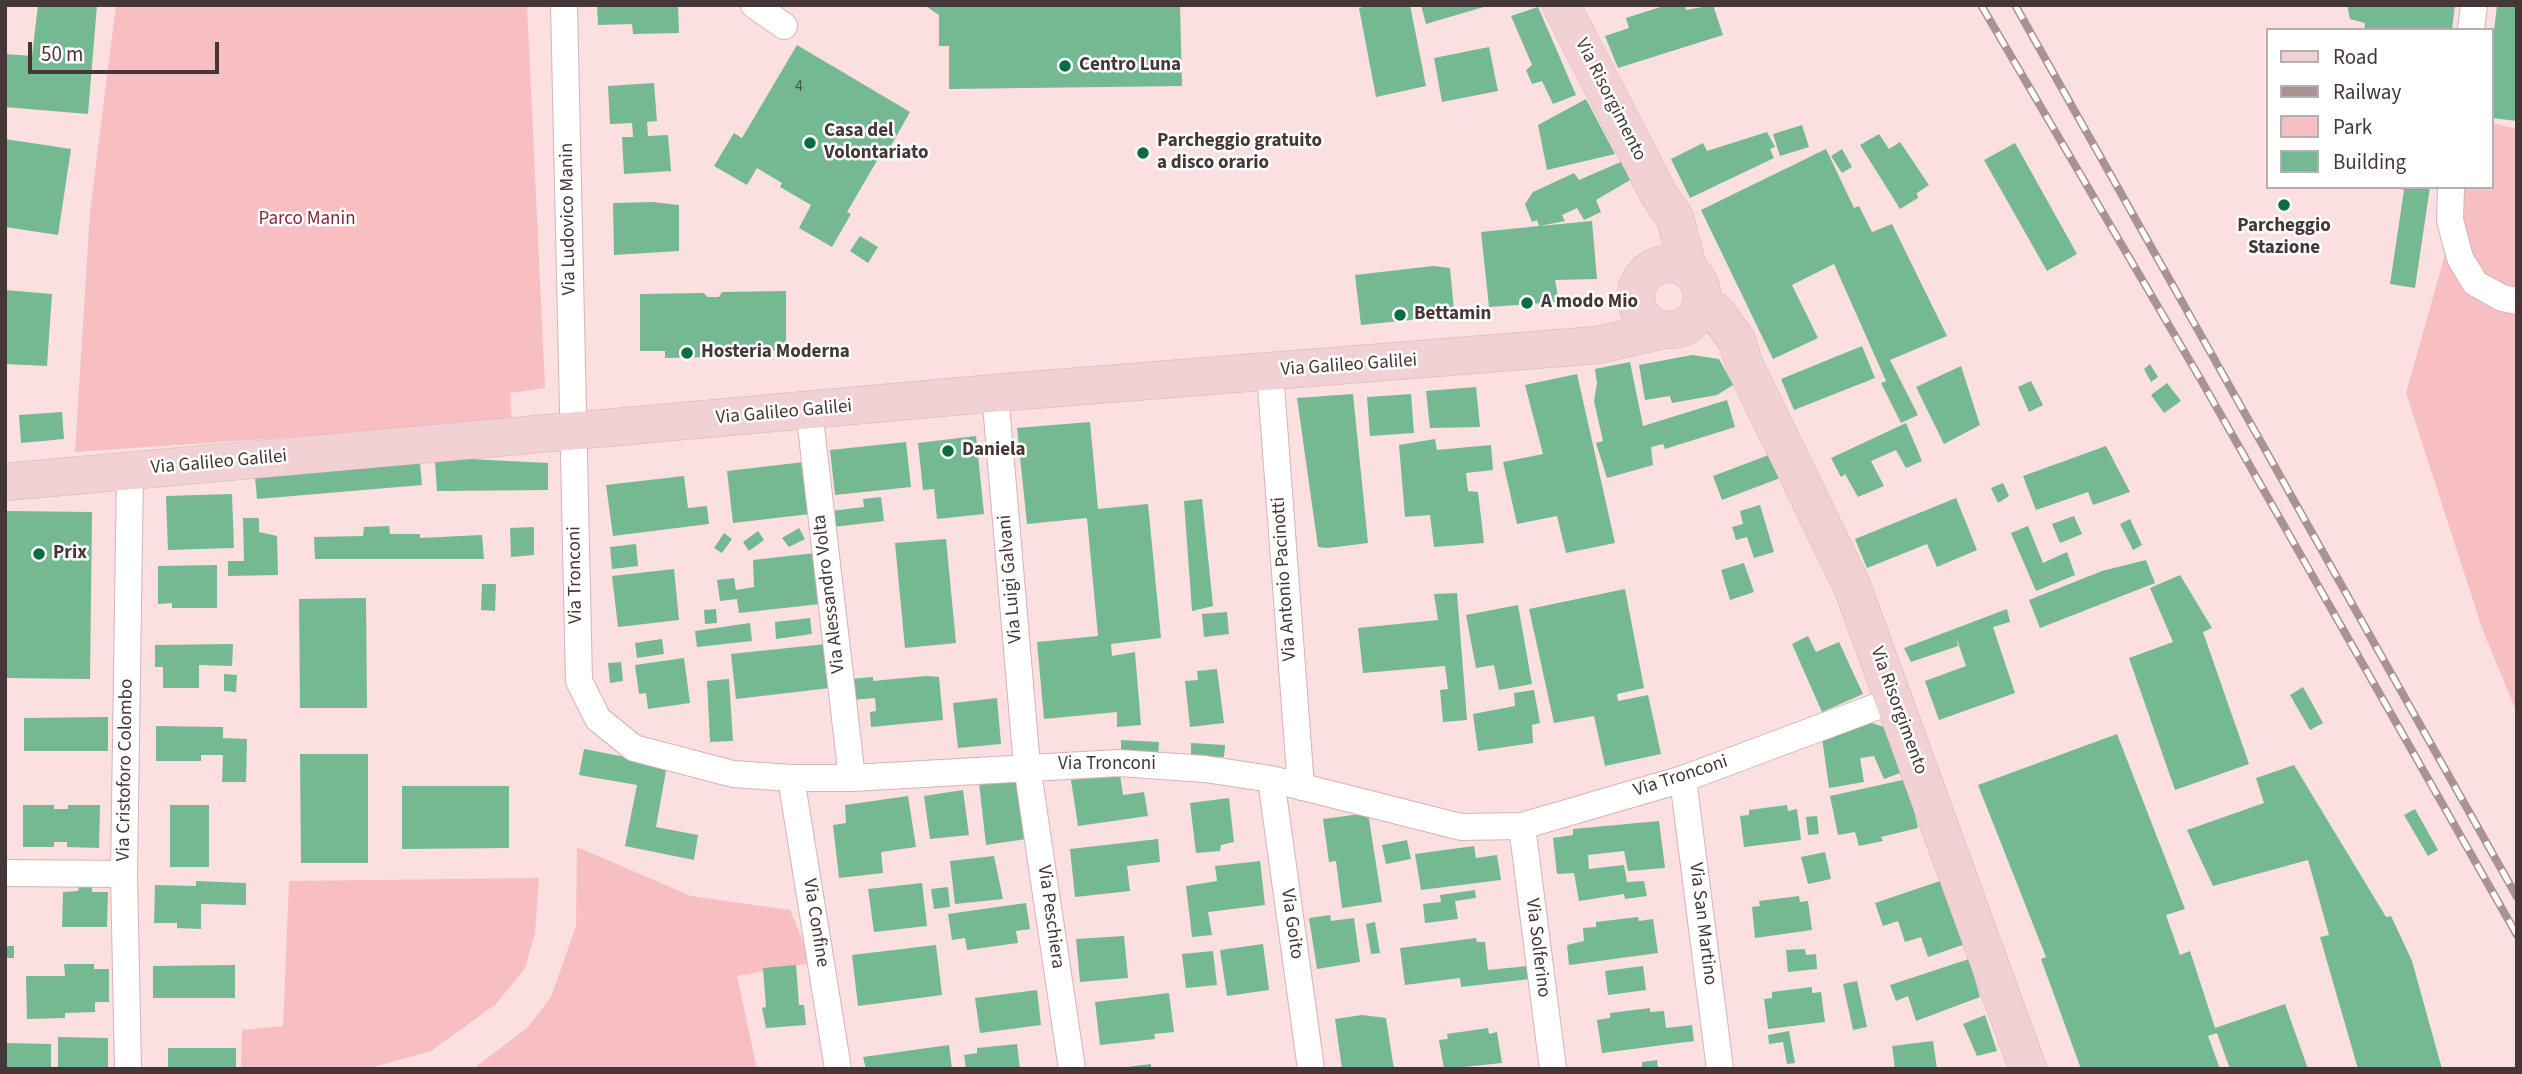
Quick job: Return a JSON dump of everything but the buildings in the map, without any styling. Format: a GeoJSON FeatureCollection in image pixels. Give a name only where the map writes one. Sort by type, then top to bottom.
{"type":"FeatureCollection","features":[{"type":"Feature","properties":{"kind":"street","name":"Via Ludovico Manin"},"geometry":{"type":"LineString","coordinates":[[565,5],[573,432]]}},
{"type":"Feature","properties":{"kind":"street"},"geometry":{"type":"LineString","coordinates":[[754,5],[784,26]]}},
{"type":"Feature","properties":{"kind":"street","name":"Via Risorgimento"},"geometry":{"type":"LineString","coordinates":[[1561,5],[1659,195],[1675,218],[1688,268],[1701,284],[1682,320]]}},
{"type":"Feature","properties":{"kind":"street"},"geometry":{"type":"LineString","coordinates":[[2471,28],[2474,5]]}},
{"type":"Feature","properties":{"kind":"street"},"geometry":{"type":"LineString","coordinates":[[2451,189],[2450,220],[2460,258],[2475,283],[2502,298],[2517,301]]}},
{"type":"Feature","properties":{"kind":"street","name":"Via Risorgimento"},"geometry":{"type":"LineString","coordinates":[[1659,195],[1661,236],[1643,284],[1644,319],[1682,320],[1714,337],[1744,363],[1852,586],[2028,1069]]}},
{"type":"Feature","properties":{"kind":"street"},"geometry":{"type":"LineString","coordinates":[[1643,284],[1669,263],[1688,268]]}},
{"type":"Feature","properties":{"kind":"street","name":"Via Galileo Galilei"},"geometry":{"type":"LineString","coordinates":[[1562,346],[1605,325],[1643,284]]}},
{"type":"Feature","properties":{"kind":"street","name":"Via Galileo Galilei"},"geometry":{"type":"LineString","coordinates":[[5,482],[995,393],[1615,343],[1682,320]]}},
{"type":"Feature","properties":{"kind":"street","name":"Via Antonio Pacinotti"},"geometry":{"type":"LineString","coordinates":[[1270,372],[1301,786]]}},
{"type":"Feature","properties":{"kind":"street","name":"Via Luigi Galvani"},"geometry":{"type":"LineString","coordinates":[[995,393],[1027,766]]}},
{"type":"Feature","properties":{"kind":"street","name":"Via Alessandro Volta"},"geometry":{"type":"LineString","coordinates":[[809,410],[852,778]]}},
{"type":"Feature","properties":{"kind":"street","name":"Via Tronconi"},"geometry":{"type":"LineString","coordinates":[[573,432],[579,681],[587,701],[598,719],[634,748],[733,774],[852,778],[1027,766],[1119,763],[1205,769],[1271,779],[1461,827],[1522,827],[1683,779],[1894,700]]}},
{"type":"Feature","properties":{"kind":"street","name":"Via Cristoforo Colombo"},"geometry":{"type":"LineString","coordinates":[[128,1069],[124,874],[130,471]]}},
{"type":"Feature","properties":{"kind":"street","name":"Via Peschiera"},"geometry":{"type":"LineString","coordinates":[[1027,766],[1072,1069]]}},
{"type":"Feature","properties":{"kind":"street","name":"Via Confine"},"geometry":{"type":"LineString","coordinates":[[791,778],[838,1069]]}},
{"type":"Feature","properties":{"kind":"street","name":"Via Goito"},"geometry":{"type":"LineString","coordinates":[[1271,779],[1311,1069]]}},
{"type":"Feature","properties":{"kind":"street","name":"Via San Martino"},"geometry":{"type":"LineString","coordinates":[[1683,779],[1720,1069]]}},
{"type":"Feature","properties":{"kind":"street","name":"Via Solferino"},"geometry":{"type":"LineString","coordinates":[[1522,827],[1553,1069]]}},
{"type":"Feature","properties":{"kind":"street"},"geometry":{"type":"LineString","coordinates":[[5,873],[124,874]]}},
{"type":"Feature","properties":{"kind":"green space","name":"Parco Manin"},"geometry":{"type":"Polygon","coordinates":[[[116,5],[527,5],[545,388],[510,393],[512,422],[75,452],[90,212],[116,5]]]}},
{"type":"Feature","properties":{"kind":"green space"},"geometry":{"type":"Polygon","coordinates":[[[2494,123],[2517,129],[2517,713],[2482,628],[2406,393],[2463,189],[2494,189],[2494,123]]]}},
{"type":"Feature","properties":{"kind":"green space"},"geometry":{"type":"Polygon","coordinates":[[[577,847],[691,896],[790,910],[812,963],[737,976],[757,1069],[473,1069],[528,1027],[551,997],[576,926],[577,847]]]}},
{"type":"Feature","properties":{"kind":"green space"},"geometry":{"type":"Polygon","coordinates":[[[539,878],[535,933],[525,968],[496,1004],[431,1051],[366,1069],[241,1069],[242,1030],[283,1026],[289,881],[539,878]]]}},
{"type":"Feature","properties":{"kind":"railway"},"geometry":{"type":"LineString","coordinates":[[1981,5],[2201,380],[2517,935]]}},
{"type":"Feature","properties":{"kind":"railway"},"geometry":{"type":"LineString","coordinates":[[2015,5],[2517,897]]}},
{"type":"Feature","properties":{"kind":"place","name":"Centro Luna"},"geometry":{"type":"Point","coordinates":[1065,66]}},
{"type":"Feature","properties":{"kind":"place","name":"Casa del Volontariato"},"geometry":{"type":"Point","coordinates":[810,143]}},
{"type":"Feature","properties":{"kind":"place","name":"Parcheggio gratuito a disco orario"},"geometry":{"type":"Point","coordinates":[1143,153]}},
{"type":"Feature","properties":{"kind":"place","name":"Parcheggio Stazione"},"geometry":{"type":"Point","coordinates":[2284,205]}},
{"type":"Feature","properties":{"kind":"place","name":"A modo Mio"},"geometry":{"type":"Point","coordinates":[1527,303]}},
{"type":"Feature","properties":{"kind":"place","name":"Bettamin"},"geometry":{"type":"Point","coordinates":[1400,315]}},
{"type":"Feature","properties":{"kind":"place","name":"Hosteria Moderna"},"geometry":{"type":"Point","coordinates":[687,353]}},
{"type":"Feature","properties":{"kind":"place","name":"Daniela"},"geometry":{"type":"Point","coordinates":[948,451]}},
{"type":"Feature","properties":{"kind":"place","name":"Prix"},"geometry":{"type":"Point","coordinates":[39,554]}}]}
